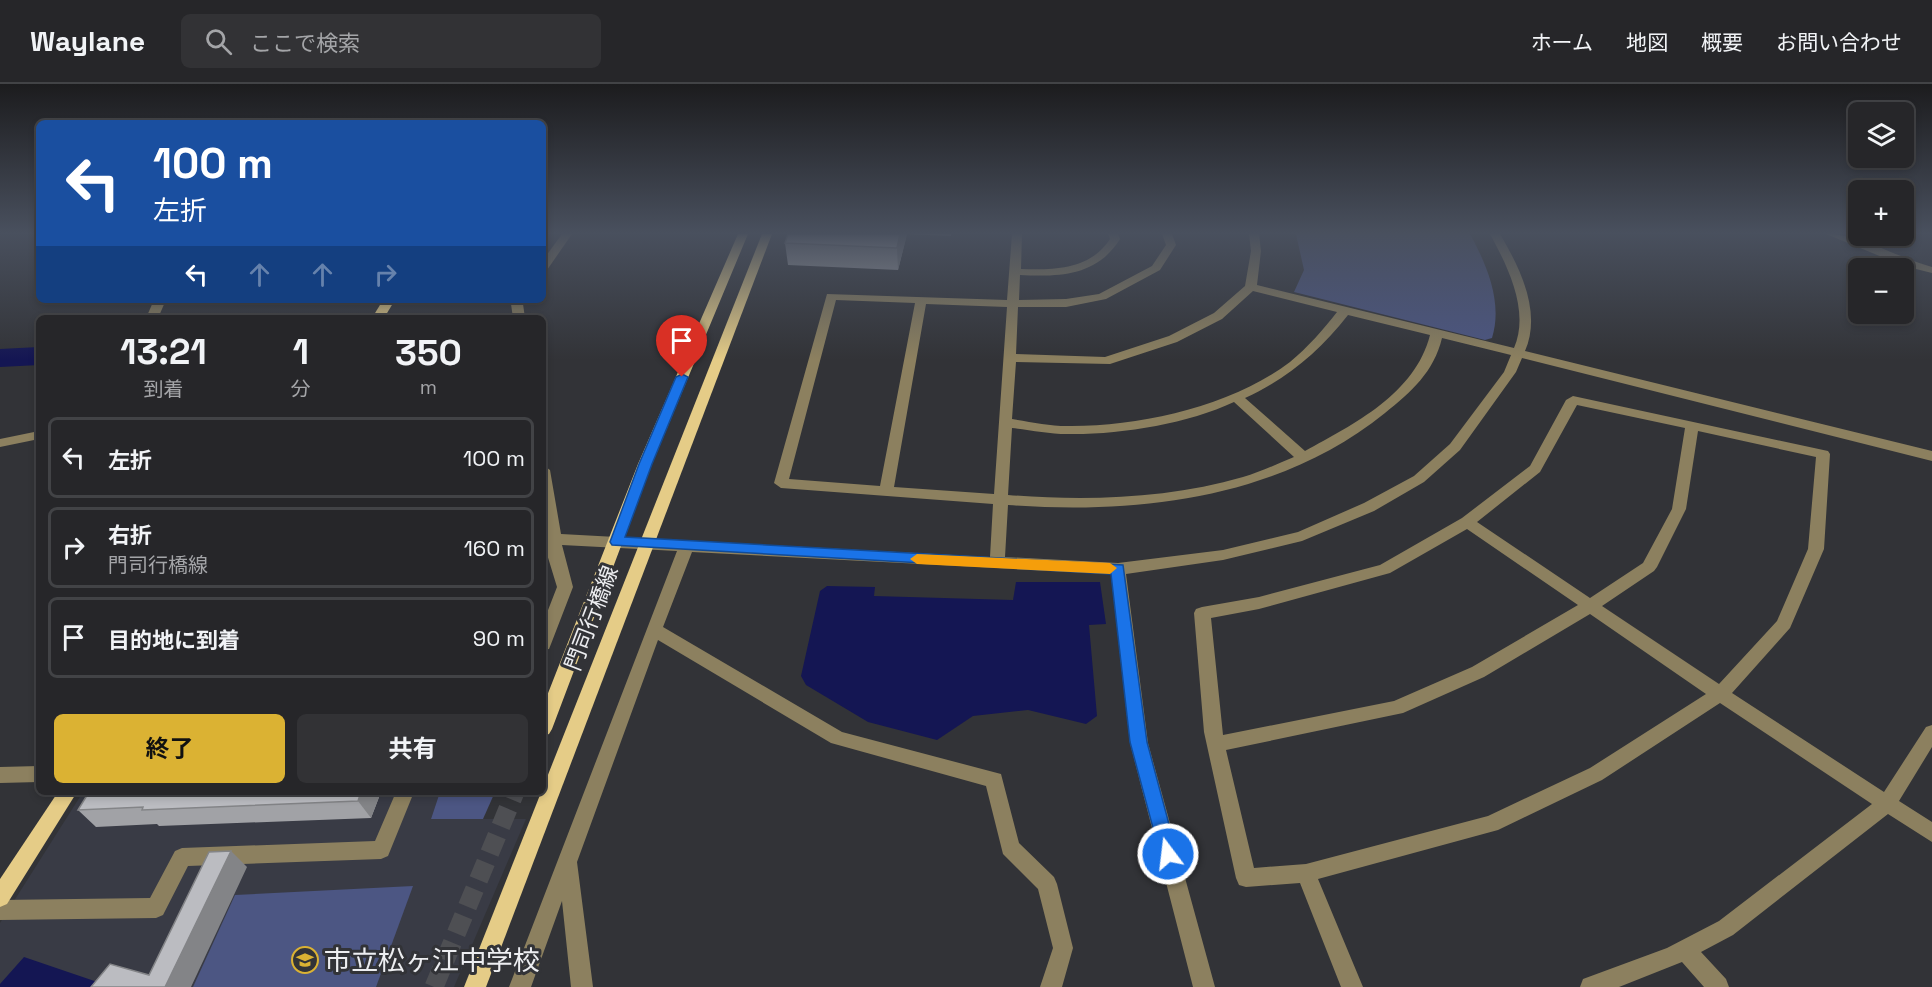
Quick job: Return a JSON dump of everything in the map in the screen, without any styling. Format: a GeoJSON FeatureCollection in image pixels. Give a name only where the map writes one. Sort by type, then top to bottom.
{"type":"FeatureCollection","features":[{"type":"Feature","properties":{"kind":"main road","name":"門司行橋線"},"geometry":{"type":"LineString","coordinates":[[546,721],[617,542],[645,464],[725,276]]}},
{"type":"Feature","properties":{"kind":"main road","name":"門司行橋線"},"geometry":{"type":"LineString","coordinates":[[475,987],[750,276]]}},
{"type":"Feature","properties":{"kind":"main road"},"geometry":{"type":"LineString","coordinates":[[0,897],[66,795]]}},
{"type":"Feature","properties":{"kind":"street"},"geometry":{"type":"LineString","coordinates":[[997,563],[1016,276]]}},
{"type":"Feature","properties":{"kind":"street"},"geometry":{"type":"LineString","coordinates":[[1140,276],[1102,297],[1066,303],[1013,304],[831,296],[781,483],[1057,504],[1176,497],[1246,481],[1304,458],[1362,425],[1411,386],[1432,349],[1437,333]]}},
{"type":"Feature","properties":{"kind":"street"},"geometry":{"type":"LineString","coordinates":[[1010,358],[1106,361],[1173,339],[1218,316],[1251,287],[1253,276]]}},
{"type":"Feature","properties":{"kind":"street"},"geometry":{"type":"LineString","coordinates":[[554,539],[1118,569],[1223,555],[1290,539],[1369,507],[1419,479],[1455,447],[1510,372],[1526,335],[1524,306],[1516,276]]}},
{"type":"Feature","properties":{"kind":"street"},"geometry":{"type":"LineString","coordinates":[[1251,287],[1932,456]]}},
{"type":"Feature","properties":{"kind":"street"},"geometry":{"type":"LineString","coordinates":[[886,492],[921,300]]}},
{"type":"Feature","properties":{"kind":"street"},"geometry":{"type":"LineString","coordinates":[[1006,423],[1072,430],[1143,423],[1236,397],[1260,388],[1300,360],[1335,326],[1345,310]]}},
{"type":"Feature","properties":{"kind":"street"},"geometry":{"type":"LineString","coordinates":[[1236,397],[1304,458]]}},
{"type":"Feature","properties":{"kind":"street"},"geometry":{"type":"LineString","coordinates":[[1574,400],[1692,426],[1823,454],[1816,549],[1784,624],[1720,694],[1596,774],[1491,824],[1306,873],[1246,878],[1216,744],[1202,613],[1259,603],[1385,569],[1467,522],[1535,469],[1574,400]]}},
{"type":"Feature","properties":{"kind":"street"},"geometry":{"type":"LineString","coordinates":[[1216,744],[1397,708],[1478,672],[1590,606],[1649,567],[1679,509],[1692,426]]}},
{"type":"Feature","properties":{"kind":"street"},"geometry":{"type":"LineString","coordinates":[[0,443],[36,436]]}},
{"type":"Feature","properties":{"kind":"street"},"geometry":{"type":"LineString","coordinates":[[1467,522],[1720,694],[1932,833]]}},
{"type":"Feature","properties":{"kind":"street"},"geometry":{"type":"LineString","coordinates":[[546,636],[565,587],[554,551],[554,539],[547,523]]}},
{"type":"Feature","properties":{"kind":"street"},"geometry":{"type":"LineString","coordinates":[[520,987],[687,546]]}},
{"type":"Feature","properties":{"kind":"street"},"geometry":{"type":"LineString","coordinates":[[1118,569],[1139,742],[1204,987]]}},
{"type":"Feature","properties":{"kind":"street"},"geometry":{"type":"LineString","coordinates":[[654,629],[837,738],[994,780],[1010,848],[1047,884],[1063,948],[1051,987]]}},
{"type":"Feature","properties":{"kind":"street"},"geometry":{"type":"LineString","coordinates":[[1591,987],[1684,950],[1726,928],[1887,804],[1932,732]]}},
{"type":"Feature","properties":{"kind":"street"},"geometry":{"type":"LineString","coordinates":[[0,775],[36,774]]}},
{"type":"Feature","properties":{"kind":"street"},"geometry":{"type":"LineString","coordinates":[[0,910],[156,908],[182,857],[381,849],[404,795]]}},
{"type":"Feature","properties":{"kind":"street"},"geometry":{"type":"LineString","coordinates":[[567,861],[582,987]]}},
{"type":"Feature","properties":{"kind":"street"},"geometry":{"type":"LineString","coordinates":[[1306,873],[1352,987]]}},
{"type":"Feature","properties":{"kind":"street"},"geometry":{"type":"LineString","coordinates":[[1684,950],[1718,987]]}},
{"type":"Feature","properties":{"kind":"shaded area"},"geometry":{"type":"Polygon","coordinates":[[[1301,276],[1489,276],[1496,311],[1495,325],[1492,338],[1485,340],[1294,292],[1301,276]]]}},
{"type":"Feature","properties":{"kind":"shaded area"},"geometry":{"type":"Polygon","coordinates":[[[1016,582],[1100,582],[1106,624],[1089,625],[1097,716],[1086,724],[1028,710],[973,716],[937,740],[868,722],[806,685],[801,676],[820,591],[827,586],[875,587],[874,596],[1013,600],[1016,582]]]}},
{"type":"Feature","properties":{"kind":"shaded area"},"geometry":{"type":"Polygon","coordinates":[[[81,795],[439,795],[431,819],[526,819],[454,987],[0,987],[0,923],[81,795]]]}},
{"type":"Feature","properties":{"kind":"shaded area"},"geometry":{"type":"Polygon","coordinates":[[[439,795],[494,795],[483,819],[431,819],[439,795]]]}},
{"type":"Feature","properties":{"kind":"shaded area"},"geometry":{"type":"Polygon","coordinates":[[[413,886],[376,987],[193,987],[235,895],[413,886]]]}},
{"type":"Feature","properties":{"kind":"shaded area"},"geometry":{"type":"Polygon","coordinates":[[[24,957],[112,987],[0,987],[0,984],[24,957]]]}},
{"type":"Feature","properties":{"kind":"building"},"geometry":{"type":"Polygon","coordinates":[[[87,795],[360,795],[358,801],[142,810],[143,807],[78,810],[87,795]]]}},
{"type":"Feature","properties":{"kind":"building"},"geometry":{"type":"Polygon","coordinates":[[[231,851],[165,987],[91,987],[110,964],[149,975],[209,852],[231,851]]]}},
{"type":"Feature","properties":{"kind":"waterway"},"geometry":{"type":"LineString","coordinates":[[0,358],[36,356]]}},
{"type":"Feature","properties":{"kind":"tunnel"},"geometry":{"type":"LineString","coordinates":[[434,987],[514,795]]}},
{"type":"Feature","properties":{"kind":"slow traffic"},"geometry":{"type":"LineString","coordinates":[[917,559],[1110,568]]}},
{"type":"Feature","properties":{"kind":"place","name":"市立松ヶ江中学校"},"geometry":{"type":"Point","coordinates":[305,960]}},
{"type":"Feature","properties":{"kind":"route"},"geometry":{"type":"LineString","coordinates":[[682,377],[645,464],[617,542],[1118,569],[1139,742],[1168,854]]}}]}
